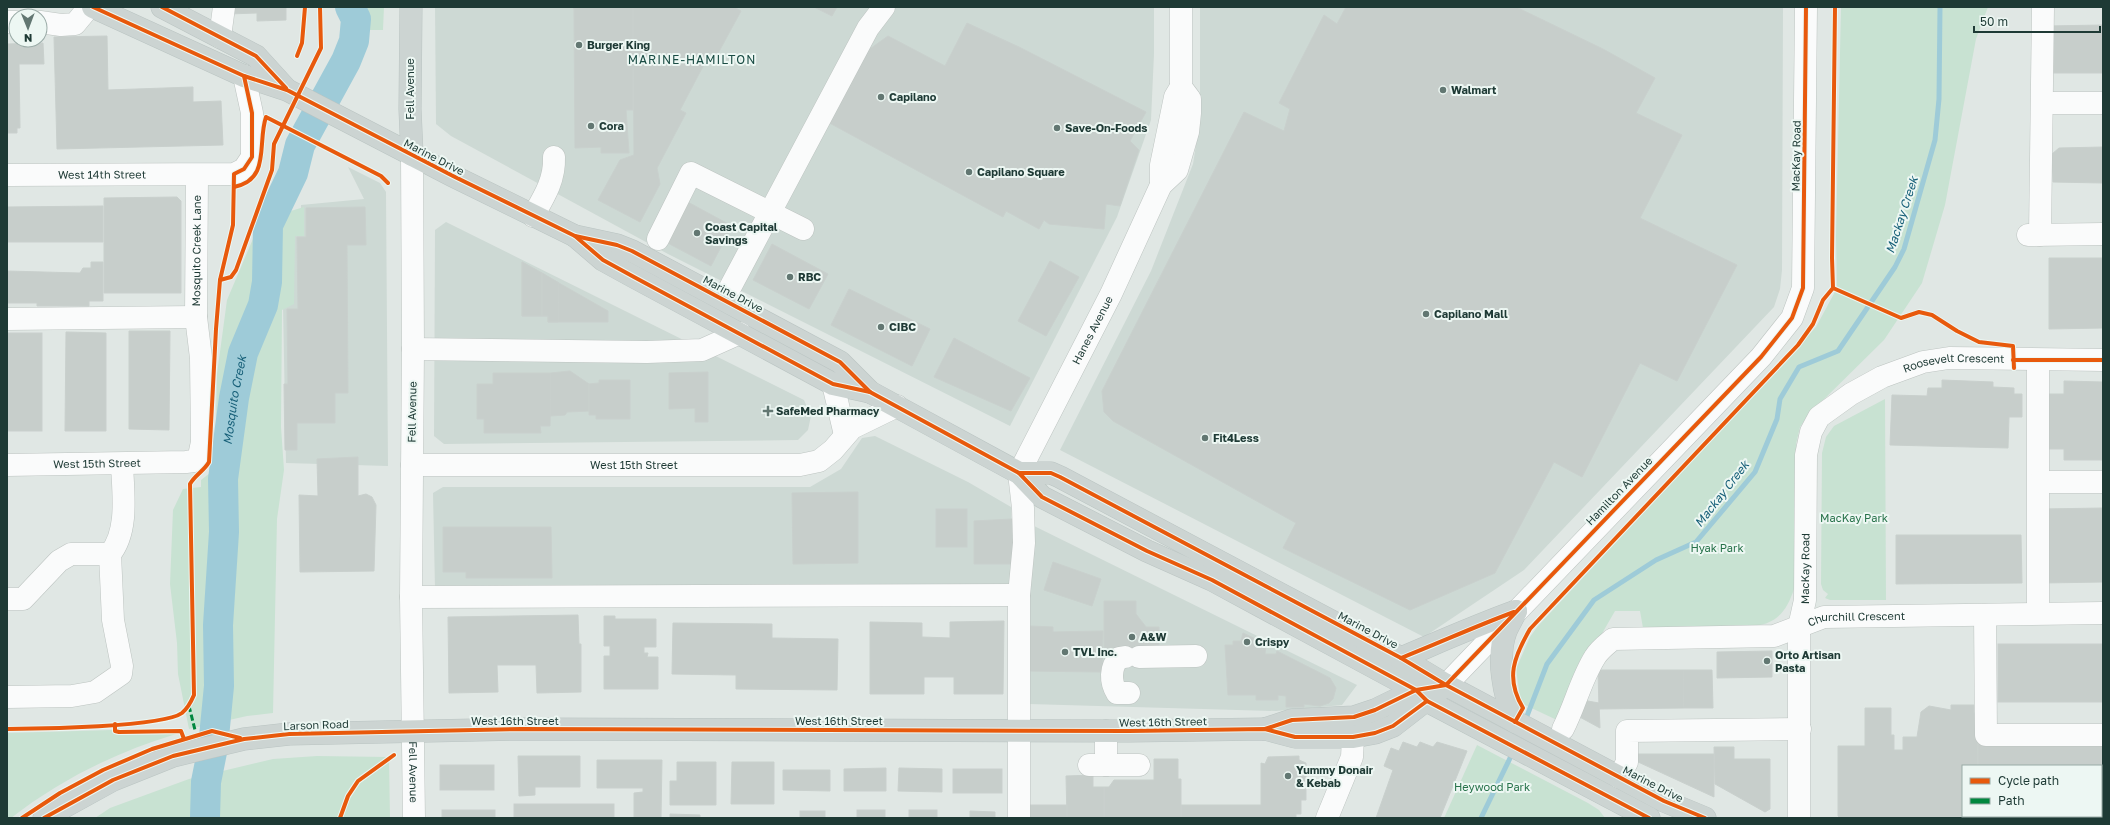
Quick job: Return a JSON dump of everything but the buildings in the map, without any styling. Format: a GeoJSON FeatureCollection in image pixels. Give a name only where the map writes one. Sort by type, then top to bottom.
{"type":"FeatureCollection","features":[{"type":"Feature","properties":{"kind":"main road","name":"Marine Drive"},"geometry":{"type":"LineString","coordinates":[[92,7],[244,76],[287,90],[412,155],[575,236],[617,245],[632,251],[840,362],[870,392]]}},
{"type":"Feature","properties":{"kind":"main road","name":"Marine Drive"},"geometry":{"type":"LineString","coordinates":[[162,7],[256,56],[287,90]]}},
{"type":"Feature","properties":{"kind":"main road","name":"Fell Avenue"},"geometry":{"type":"LineString","coordinates":[[411,7],[410,109],[412,155]]}},
{"type":"Feature","properties":{"kind":"main road","name":"Marine Drive"},"geometry":{"type":"LineString","coordinates":[[575,236],[603,260],[833,384],[870,392],[1018,473],[1042,497],[1147,551],[1212,580],[1533,758],[1645,817]]}},
{"type":"Feature","properties":{"kind":"main road","name":"Marine Drive"},"geometry":{"type":"LineString","coordinates":[[1018,473],[1052,473],[1060,477],[1401,658],[1446,685],[1515,722],[1553,733],[1619,777],[1664,801],[1705,818]]}},
{"type":"Feature","properties":{"kind":"main road"},"geometry":{"type":"LineString","coordinates":[[1401,658],[1439,643],[1470,628],[1516,611]]}},
{"type":"Feature","properties":{"kind":"main road"},"geometry":{"type":"LineString","coordinates":[[1515,722],[1505,697],[1502,661],[1506,632],[1516,611]]}},
{"type":"Feature","properties":{"kind":"main road","name":"West 16th Street"},"geometry":{"type":"LineString","coordinates":[[414,731],[1106,731],[1265,729],[1295,737],[1354,727],[1375,710],[1421,696],[1446,685]]}},
{"type":"Feature","properties":{"kind":"main road","name":"Larson Road"},"geometry":{"type":"LineString","coordinates":[[44,818],[113,780],[192,751],[244,740],[311,733],[414,731]]}},
{"type":"Feature","properties":{"kind":"street"},"geometry":{"type":"LineString","coordinates":[[48,23],[61,25],[75,24],[89,7]]}},
{"type":"Feature","properties":{"kind":"street"},"geometry":{"type":"LineString","coordinates":[[220,37],[224,7]]}},
{"type":"Feature","properties":{"kind":"street"},"geometry":{"type":"LineString","coordinates":[[724,299],[868,28],[884,7]]}},
{"type":"Feature","properties":{"kind":"street","name":"Hanes Avenue"},"geometry":{"type":"LineString","coordinates":[[1018,473],[1111,294],[1161,185],[1177,170],[1188,132],[1190,99],[1181,87],[1181,7]]}},
{"type":"Feature","properties":{"kind":"street","name":"MacKay Road"},"geometry":{"type":"LineString","coordinates":[[1798,305],[1803,288],[1806,7]]}},
{"type":"Feature","properties":{"kind":"street"},"geometry":{"type":"LineString","coordinates":[[2043,7],[2043,103],[2034,235],[2103,234]]}},
{"type":"Feature","properties":{"kind":"street"},"geometry":{"type":"LineString","coordinates":[[197,176],[234,174],[244,169],[252,158],[252,113],[244,76]]}},
{"type":"Feature","properties":{"kind":"street"},"geometry":{"type":"LineString","coordinates":[[2043,103],[2103,103]]}},
{"type":"Feature","properties":{"kind":"street","name":"Fell Avenue"},"geometry":{"type":"LineString","coordinates":[[412,155],[413,349],[411,597],[414,818]]}},
{"type":"Feature","properties":{"kind":"street"},"geometry":{"type":"LineString","coordinates":[[533,216],[547,192],[554,170],[554,157]]}},
{"type":"Feature","properties":{"kind":"street"},"geometry":{"type":"LineString","coordinates":[[658,239],[691,172],[803,228]]}},
{"type":"Feature","properties":{"kind":"street","name":"West 14th Street"},"geometry":{"type":"LineString","coordinates":[[7,175],[197,176]]}},
{"type":"Feature","properties":{"kind":"street","name":"Mosquito Creek Lane"},"geometry":{"type":"LineString","coordinates":[[186,462],[194,461],[199,456],[202,442],[201,358],[196,317],[197,176]]}},
{"type":"Feature","properties":{"kind":"street","name":"Hamilton Avenue"},"geometry":{"type":"LineString","coordinates":[[1446,685],[1760,357],[1785,329],[1798,305]]}},
{"type":"Feature","properties":{"kind":"street"},"geometry":{"type":"LineString","coordinates":[[7,319],[196,317]]}},
{"type":"Feature","properties":{"kind":"street"},"geometry":{"type":"LineString","coordinates":[[413,349],[646,352],[702,350],[740,333]]}},
{"type":"Feature","properties":{"kind":"street","name":"Roosevelt Crescent"},"geometry":{"type":"LineString","coordinates":[[1819,417],[1851,394],[1882,377],[1923,362],[1949,358],[2103,360]]}},
{"type":"Feature","properties":{"kind":"street"},"geometry":{"type":"LineString","coordinates":[[2033,360],[2040,482],[2037,525],[2038,614]]}},
{"type":"Feature","properties":{"kind":"street"},"geometry":{"type":"LineString","coordinates":[[833,384],[845,435]]}},
{"type":"Feature","properties":{"kind":"street","name":"West 15th Street"},"geometry":{"type":"LineString","coordinates":[[412,465],[800,465],[819,461],[833,450],[845,435],[860,423],[896,406]]}},
{"type":"Feature","properties":{"kind":"street","name":"MacKay Road"},"geometry":{"type":"LineString","coordinates":[[1799,818],[1799,627],[1805,600],[1807,443],[1819,417]]}},
{"type":"Feature","properties":{"kind":"street","name":"West 15th Street"},"geometry":{"type":"LineString","coordinates":[[7,465],[186,462]]}},
{"type":"Feature","properties":{"kind":"street"},"geometry":{"type":"LineString","coordinates":[[7,697],[72,696],[95,692],[121,674],[122,666],[113,620],[110,554],[118,545],[123,509],[122,464]]}},
{"type":"Feature","properties":{"kind":"street"},"geometry":{"type":"LineString","coordinates":[[1018,473],[1023,508],[1024,543],[1019,595],[1019,818]]}},
{"type":"Feature","properties":{"kind":"street"},"geometry":{"type":"LineString","coordinates":[[2040,482],[2103,482]]}},
{"type":"Feature","properties":{"kind":"street"},"geometry":{"type":"LineString","coordinates":[[7,599],[23,599],[59,561],[71,554],[110,554]]}},
{"type":"Feature","properties":{"kind":"street"},"geometry":{"type":"LineString","coordinates":[[411,597],[1019,595]]}},
{"type":"Feature","properties":{"kind":"street","name":"Churchill Crescent"},"geometry":{"type":"LineString","coordinates":[[1553,733],[1570,715],[1584,678],[1596,656],[1613,638],[1774,636],[1824,617],[2103,613]]}},
{"type":"Feature","properties":{"kind":"street"},"geometry":{"type":"LineString","coordinates":[[1985,615],[1986,735],[2103,735]]}},
{"type":"Feature","properties":{"kind":"street"},"geometry":{"type":"LineString","coordinates":[[1130,693],[1117,693],[1112,681],[1113,664],[1119,658],[1196,656]]}},
{"type":"Feature","properties":{"kind":"street"},"geometry":{"type":"LineString","coordinates":[[1327,818],[1352,757],[1354,727]]}},
{"type":"Feature","properties":{"kind":"street"},"geometry":{"type":"LineString","coordinates":[[1619,777],[1627,762],[1627,731],[1800,729]]}},
{"type":"Feature","properties":{"kind":"street"},"geometry":{"type":"LineString","coordinates":[[1106,731],[1098,765],[1139,765]]}},
{"type":"Feature","properties":{"kind":"shaded area"},"geometry":{"type":"Polygon","coordinates":[[[435,7],[1154,7],[1154,54],[1151,120],[1117,217],[1010,426],[668,254],[451,136],[436,124],[435,7]]]}},
{"type":"Feature","properties":{"kind":"shaded area","name":"Capilano Mall"},"geometry":{"type":"Polygon","coordinates":[[[1200,7],[1783,7],[1782,270],[1780,289],[1774,307],[1524,570],[1424,637],[1060,450],[1151,271],[1193,164],[1200,120],[1200,7]]]}},
{"type":"Feature","properties":{"kind":"shaded area"},"geometry":{"type":"Polygon","coordinates":[[[348,167],[380,183],[386,192],[388,466],[286,463],[283,305],[292,235],[300,232],[301,205],[364,199],[348,167]]]}},
{"type":"Feature","properties":{"kind":"shaded area"},"geometry":{"type":"Polygon","coordinates":[[[446,222],[804,400],[811,416],[808,430],[798,440],[444,444],[434,436],[435,230],[446,222]]]}},
{"type":"Feature","properties":{"kind":"shaded area"},"geometry":{"type":"Polygon","coordinates":[[[875,436],[968,482],[1011,507],[1013,587],[435,589],[433,493],[443,487],[810,487],[841,469],[862,438],[875,436]]]}},
{"type":"Feature","properties":{"kind":"shaded area"},"geometry":{"type":"Polygon","coordinates":[[[1026,522],[1357,685],[1342,705],[1276,711],[1029,704],[1026,522]]]}},
{"type":"Feature","properties":{"kind":"green space"},"geometry":{"type":"Polygon","coordinates":[[[351,7],[384,7],[383,30],[351,30],[351,7]]]}},
{"type":"Feature","properties":{"kind":"green space","name":"Hyak Park"},"geometry":{"type":"Polygon","coordinates":[[[1841,7],[1988,7],[1976,39],[1945,205],[1922,283],[1884,340],[1808,415],[1800,427],[1796,444],[1794,589],[1789,602],[1778,617],[1760,625],[1643,628],[1640,611],[1615,611],[1585,663],[1559,721],[1525,705],[1520,697],[1516,669],[1530,637],[1538,626],[1816,327],[1837,288],[1836,236],[1841,7]]]}},
{"type":"Feature","properties":{"kind":"green space"},"geometry":{"type":"Polygon","coordinates":[[[304,207],[304,236],[295,236],[294,304],[282,310],[281,427],[284,470],[277,519],[273,713],[247,716],[189,729],[178,674],[177,643],[170,584],[173,510],[183,489],[201,487],[201,480],[210,473],[215,462],[217,374],[227,300],[261,220],[304,207]]]}},
{"type":"Feature","properties":{"kind":"green space","name":"MacKay Park"},"geometry":{"type":"Polygon","coordinates":[[[1885,399],[1886,600],[1830,600],[1825,598],[1828,594],[1823,590],[1821,584],[1822,453],[1826,437],[1834,426],[1885,399]]]}},
{"type":"Feature","properties":{"kind":"green space"},"geometry":{"type":"Polygon","coordinates":[[[112,730],[113,733],[118,735],[176,734],[132,749],[89,768],[49,791],[11,818],[7,818],[7,733],[112,730]]]}},
{"type":"Feature","properties":{"kind":"green space","name":"Heywood Park"},"geometry":{"type":"Polygon","coordinates":[[[1477,745],[1588,803],[1599,810],[1605,818],[1444,818],[1477,745]]]}},
{"type":"Feature","properties":{"kind":"green space"},"geometry":{"type":"Polygon","coordinates":[[[317,756],[389,757],[390,818],[95,818],[110,808],[189,779],[273,759],[317,756]]]}},
{"type":"Feature","properties":{"kind":"waterway","name":"Mosquito Creek"},"geometry":{"type":"LineString","coordinates":[[205,818],[206,782],[213,747],[219,686],[218,625],[224,532],[223,479],[234,398],[243,353],[263,305],[267,282],[268,225],[293,173],[300,145],[346,61],[354,41],[356,19],[350,7]]}},
{"type":"Feature","properties":{"kind":"waterway","name":"Mackay Creek"},"geometry":{"type":"LineString","coordinates":[[1525,721],[1547,664],[1594,600],[1656,560],[1696,542],[1755,472],[1777,419],[1780,399],[1799,367],[1838,351],[1895,267],[1904,249],[1935,140],[1939,99],[1940,7]]}},
{"type":"Feature","properties":{"kind":"waterway","name":"Mackay Creek"},"geometry":{"type":"LineString","coordinates":[[1481,818],[1513,752]]}},
{"type":"Feature","properties":{"kind":"marked path"},"geometry":{"type":"LineString","coordinates":[[189,706],[195,730]]}},
{"type":"Feature","properties":{"kind":"cycle path"},"geometry":{"type":"LineString","coordinates":[[93,7],[244,76],[287,90],[453,176],[575,236],[617,245],[632,251],[840,362],[870,392]]}},
{"type":"Feature","properties":{"kind":"cycle path"},"geometry":{"type":"LineString","coordinates":[[162,7],[256,56],[286,88]]}},
{"type":"Feature","properties":{"kind":"cycle path"},"geometry":{"type":"LineString","coordinates":[[297,56],[302,43],[305,7]]}},
{"type":"Feature","properties":{"kind":"cycle path"},"geometry":{"type":"LineString","coordinates":[[220,280],[231,277],[236,270],[272,170],[274,144],[321,48],[320,7]]}},
{"type":"Feature","properties":{"kind":"cycle path"},"geometry":{"type":"LineString","coordinates":[[1446,685],[1761,357],[1792,318],[1803,288],[1806,7]]}},
{"type":"Feature","properties":{"kind":"cycle path"},"geometry":{"type":"LineString","coordinates":[[1515,722],[1523,708],[1514,687],[1514,668],[1516,658],[1530,629],[1798,345],[1813,324],[1823,300],[1833,288],[1832,258],[1835,7]]}},
{"type":"Feature","properties":{"kind":"cycle path"},"geometry":{"type":"LineString","coordinates":[[7,729],[99,726],[170,718],[182,713],[189,705],[194,695],[190,484],[209,462],[220,280],[233,225],[234,174],[244,169],[252,157],[252,113],[244,76]]}},
{"type":"Feature","properties":{"kind":"cycle path"},"geometry":{"type":"LineString","coordinates":[[234,187],[246,183],[253,177],[258,169],[266,117],[381,176],[388,183]]}},
{"type":"Feature","properties":{"kind":"cycle path"},"geometry":{"type":"LineString","coordinates":[[575,236],[603,260],[634,277],[833,384],[870,392],[1019,473],[1042,497],[1147,551],[1212,580],[1416,690],[1427,701],[1649,818]]}},
{"type":"Feature","properties":{"kind":"cycle path"},"geometry":{"type":"LineString","coordinates":[[1833,288],[1901,318],[1919,312],[1932,315],[1957,331],[1979,342],[2013,346],[2014,368]]}},
{"type":"Feature","properties":{"kind":"cycle path"},"geometry":{"type":"LineString","coordinates":[[2013,360],[2103,360]]}},
{"type":"Feature","properties":{"kind":"cycle path"},"geometry":{"type":"LineString","coordinates":[[1019,473],[1051,473],[1060,477],[1401,658],[1446,685],[1664,801],[1705,818]]}},
{"type":"Feature","properties":{"kind":"cycle path"},"geometry":{"type":"LineString","coordinates":[[1401,658],[1514,612]]}},
{"type":"Feature","properties":{"kind":"cycle path"},"geometry":{"type":"LineString","coordinates":[[1265,729],[1292,720],[1354,717],[1375,710],[1416,690],[1446,685]]}},
{"type":"Feature","properties":{"kind":"cycle path"},"geometry":{"type":"LineString","coordinates":[[44,818],[113,780],[173,756],[244,739],[289,734],[521,729],[1129,731],[1265,729],[1295,737],[1353,737],[1375,733],[1393,726],[1427,701]]}},
{"type":"Feature","properties":{"kind":"cycle path"},"geometry":{"type":"LineString","coordinates":[[115,724],[115,731],[119,732],[181,731],[184,739]]}},
{"type":"Feature","properties":{"kind":"cycle path"},"geometry":{"type":"LineString","coordinates":[[22,818],[60,793],[103,770],[152,749],[212,731],[240,738]]}},
{"type":"Feature","properties":{"kind":"cycle path"},"geometry":{"type":"LineString","coordinates":[[340,818],[348,796],[358,781],[394,755]]}},
{"type":"Feature","properties":{"kind":"place","name":"Burger King"},"geometry":{"type":"Point","coordinates":[579,45]}},
{"type":"Feature","properties":{"kind":"place","name":"Walmart"},"geometry":{"type":"Point","coordinates":[1443,90]}},
{"type":"Feature","properties":{"kind":"place","name":"Capilano"},"geometry":{"type":"Point","coordinates":[881,97]}},
{"type":"Feature","properties":{"kind":"place","name":"Cora"},"geometry":{"type":"Point","coordinates":[591,126]}},
{"type":"Feature","properties":{"kind":"place","name":"Save-On-Foods"},"geometry":{"type":"Point","coordinates":[1057,128]}},
{"type":"Feature","properties":{"kind":"place","name":"Capilano Square"},"geometry":{"type":"Point","coordinates":[969,172]}},
{"type":"Feature","properties":{"kind":"place","name":"Coast Capital Savings"},"geometry":{"type":"Point","coordinates":[697,233]}},
{"type":"Feature","properties":{"kind":"place","name":"RBC"},"geometry":{"type":"Point","coordinates":[790,277]}},
{"type":"Feature","properties":{"kind":"place","name":"Capilano Mall"},"geometry":{"type":"Point","coordinates":[1426,314]}},
{"type":"Feature","properties":{"kind":"place","name":"CIBC"},"geometry":{"type":"Point","coordinates":[881,327]}},
{"type":"Feature","properties":{"kind":"place","name":"SafeMed Pharmacy"},"geometry":{"type":"Point","coordinates":[768,411]}},
{"type":"Feature","properties":{"kind":"place","name":"Fit4Less"},"geometry":{"type":"Point","coordinates":[1205,438]}},
{"type":"Feature","properties":{"kind":"place","name":"A&W"},"geometry":{"type":"Point","coordinates":[1132,637]}},
{"type":"Feature","properties":{"kind":"place","name":"Crispy"},"geometry":{"type":"Point","coordinates":[1247,642]}},
{"type":"Feature","properties":{"kind":"place","name":"TVL Inc."},"geometry":{"type":"Point","coordinates":[1065,652]}},
{"type":"Feature","properties":{"kind":"place","name":"Orto Artisan Pasta"},"geometry":{"type":"Point","coordinates":[1767,661]}},
{"type":"Feature","properties":{"kind":"place","name":"Yummy Donair & Kebab"},"geometry":{"type":"Point","coordinates":[1288,776]}},
{"type":"Feature","properties":{"kind":"district","name":"MARINE-HAMILTON"},"geometry":{"type":"Point","coordinates":[692,60]}}]}
